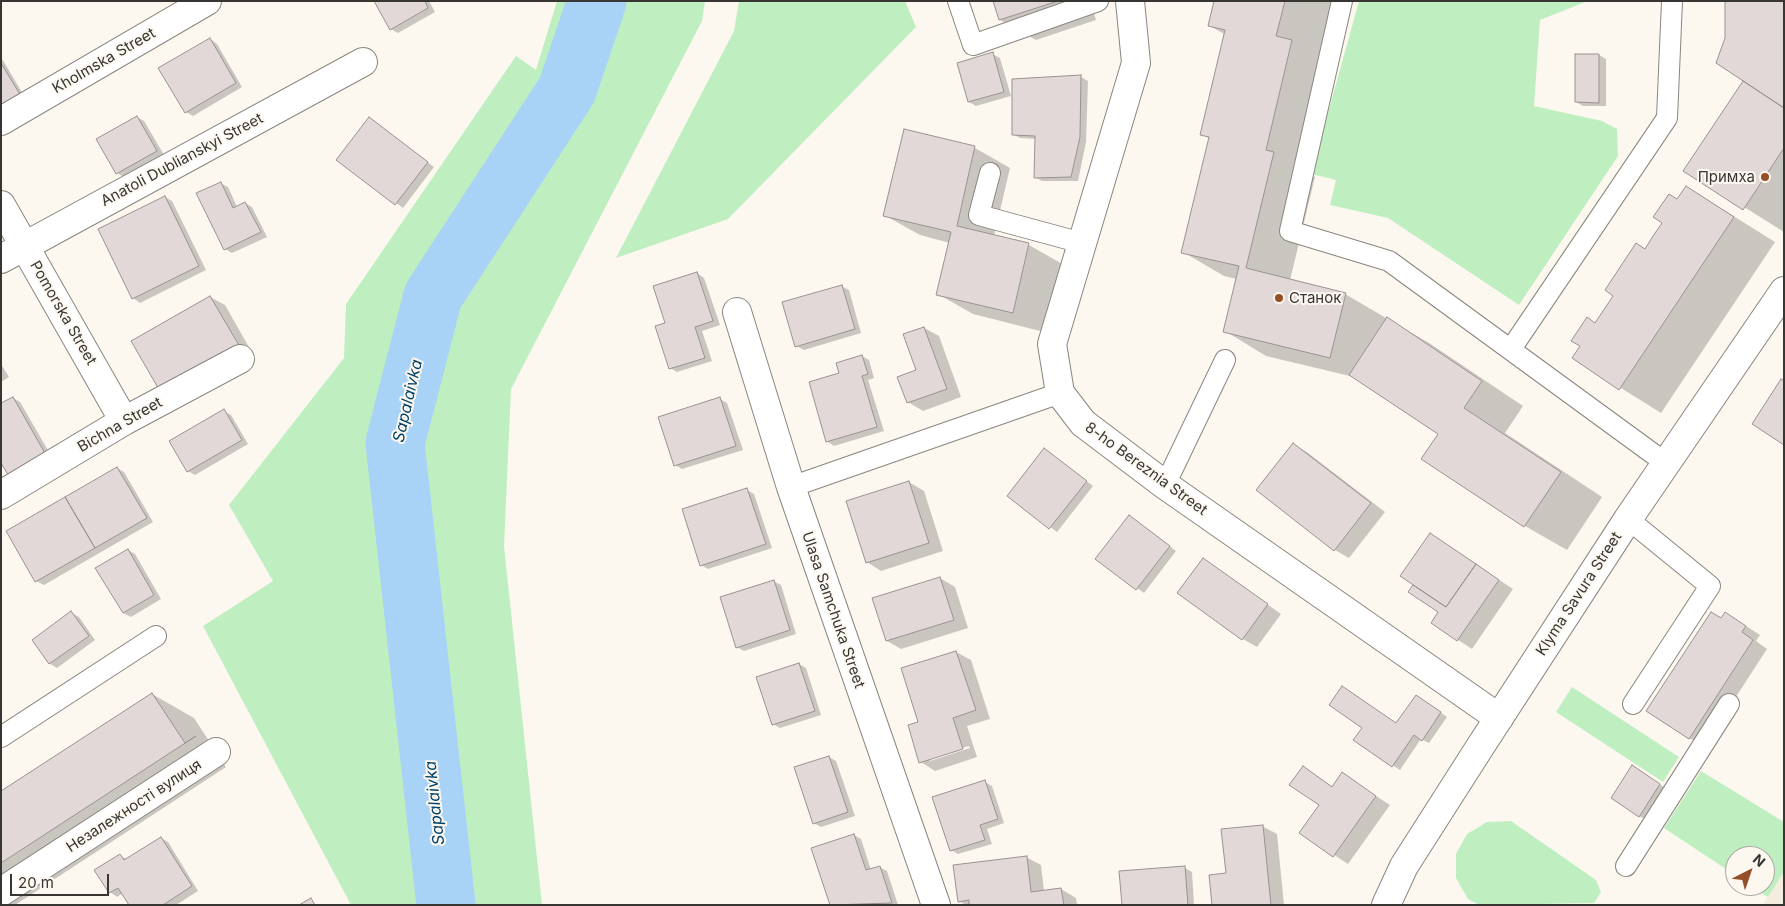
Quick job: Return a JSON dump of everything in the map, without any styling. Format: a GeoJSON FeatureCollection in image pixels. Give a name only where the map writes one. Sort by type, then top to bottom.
{"type":"FeatureCollection","features":[{"type":"Feature","properties":{"kind":"street","name":"Kholmska Street"},"geometry":{"type":"LineString","coordinates":[[1,121],[207,1]]}},
{"type":"Feature","properties":{"kind":"street","name":"8-ho Bereznia Street"},"geometry":{"type":"LineString","coordinates":[[1130,1],[1136,63],[1052,344],[1060,393],[1083,423],[1165,485],[1499,718]]}},
{"type":"Feature","properties":{"kind":"street","name":"Anatoli Dublianskyi Street"},"geometry":{"type":"LineString","coordinates":[[1,259],[363,62]]}},
{"type":"Feature","properties":{"kind":"street","name":"Pomorska Street"},"geometry":{"type":"LineString","coordinates":[[1,205],[124,421]]}},
{"type":"Feature","properties":{"kind":"street","name":"Klyma Savura Street"},"geometry":{"type":"LineString","coordinates":[[1386,905],[1404,866],[1499,718],[1628,520],[1784,291]]}},
{"type":"Feature","properties":{"kind":"street","name":"Ulasa Samchuka Street"},"geometry":{"type":"LineString","coordinates":[[737,312],[791,487],[936,905]]}},
{"type":"Feature","properties":{"kind":"street","name":"Bichna Street"},"geometry":{"type":"LineString","coordinates":[[1,495],[124,421],[240,359]]}},
{"type":"Feature","properties":{"kind":"street","name":"Незалежності вулиця"},"geometry":{"type":"LineString","coordinates":[[1,892],[216,752]]}},
{"type":"Feature","properties":{"kind":"lane"},"geometry":{"type":"LineString","coordinates":[[958,1],[973,45],[1098,1]]}},
{"type":"Feature","properties":{"kind":"lane"},"geometry":{"type":"LineString","coordinates":[[1342,1],[1290,232],[1389,261],[1667,464]]}},
{"type":"Feature","properties":{"kind":"lane"},"geometry":{"type":"LineString","coordinates":[[1511,349],[1667,118],[1672,1]]}},
{"type":"Feature","properties":{"kind":"lane"},"geometry":{"type":"LineString","coordinates":[[990,173],[979,215],[1082,243]]}},
{"type":"Feature","properties":{"kind":"lane"},"geometry":{"type":"LineString","coordinates":[[1165,485],[1225,360]]}},
{"type":"Feature","properties":{"kind":"lane"},"geometry":{"type":"LineString","coordinates":[[791,487],[1060,393]]}},
{"type":"Feature","properties":{"kind":"lane"},"geometry":{"type":"LineString","coordinates":[[1628,520],[1710,586],[1633,704]]}},
{"type":"Feature","properties":{"kind":"lane"},"geometry":{"type":"LineString","coordinates":[[1,737],[156,636]]}},
{"type":"Feature","properties":{"kind":"lane"},"geometry":{"type":"LineString","coordinates":[[1626,866],[1728,704]]}},
{"type":"Feature","properties":{"kind":"shaded area"},"geometry":{"type":"Polygon","coordinates":[[[1784,872],[1784,905],[1763,905],[1769,896],[1775,896],[1775,886],[1784,872]]]}},
{"type":"Feature","properties":{"kind":"green space"},"geometry":{"type":"Polygon","coordinates":[[[557,1],[705,1],[702,21],[511,389],[504,546],[542,905],[351,905],[203,626],[273,581],[229,505],[344,358],[346,304],[516,56],[536,70],[557,1]]]}},
{"type":"Feature","properties":{"kind":"green space"},"geometry":{"type":"Polygon","coordinates":[[[739,1],[905,1],[916,27],[728,219],[616,258],[734,31],[739,1]]]}},
{"type":"Feature","properties":{"kind":"green space"},"geometry":{"type":"Polygon","coordinates":[[[1359,1],[1588,1],[1540,20],[1534,106],[1602,121],[1617,129],[1618,156],[1519,305],[1388,218],[1330,205],[1336,180],[1311,174],[1359,1]]]}},
{"type":"Feature","properties":{"kind":"green space"},"geometry":{"type":"Polygon","coordinates":[[[1572,687],[1679,757],[1663,782],[1556,712],[1572,687]]]}},
{"type":"Feature","properties":{"kind":"green space"},"geometry":{"type":"Polygon","coordinates":[[[1701,771],[1784,822],[1784,872],[1775,886],[1775,846],[1725,846],[1725,868],[1664,828],[1701,771]]]}},
{"type":"Feature","properties":{"kind":"green space"},"geometry":{"type":"Polygon","coordinates":[[[1511,821],[1596,880],[1601,892],[1594,903],[1479,905],[1468,899],[1456,878],[1456,854],[1467,834],[1487,822],[1511,821]]]}},
{"type":"Feature","properties":{"kind":"building"},"geometry":{"type":"Polygon","coordinates":[[[374,1],[425,1],[428,8],[390,30],[374,1]]]}},
{"type":"Feature","properties":{"kind":"building"},"geometry":{"type":"Polygon","coordinates":[[[993,1],[1058,1],[999,20],[993,1]]]}},
{"type":"Feature","properties":{"kind":"building"},"geometry":{"type":"Polygon","coordinates":[[[1214,1],[1285,1],[1276,36],[1292,40],[1266,150],[1274,152],[1246,268],[1346,293],[1330,358],[1223,332],[1239,266],[1181,253],[1209,137],[1200,135],[1225,30],[1208,26],[1214,1]]]}},
{"type":"Feature","properties":{"kind":"building"},"geometry":{"type":"Polygon","coordinates":[[[1725,1],[1784,1],[1784,108],[1716,63],[1725,38],[1725,1]]]}},
{"type":"Feature","properties":{"kind":"building"},"geometry":{"type":"Polygon","coordinates":[[[210,38],[236,83],[185,113],[158,68],[210,38]]]}},
{"type":"Feature","properties":{"kind":"building"},"geometry":{"type":"Polygon","coordinates":[[[993,52],[1004,92],[968,102],[957,63],[993,52]]]}},
{"type":"Feature","properties":{"kind":"building"},"geometry":{"type":"Polygon","coordinates":[[[1575,54],[1599,54],[1599,103],[1575,102],[1575,54]]]}},
{"type":"Feature","properties":{"kind":"building"},"geometry":{"type":"Polygon","coordinates":[[[1,63],[24,101],[1,115],[1,63]]]}},
{"type":"Feature","properties":{"kind":"building"},"geometry":{"type":"Polygon","coordinates":[[[1081,75],[1080,137],[1071,177],[1034,178],[1035,136],[1012,135],[1012,79],[1081,75]]]}},
{"type":"Feature","properties":{"kind":"building"},"geometry":{"type":"Polygon","coordinates":[[[1743,81],[1784,108],[1784,148],[1743,210],[1683,171],[1743,81]]]}},
{"type":"Feature","properties":{"kind":"building"},"geometry":{"type":"Polygon","coordinates":[[[137,116],[157,151],[116,174],[96,139],[137,116]]]}},
{"type":"Feature","properties":{"kind":"building"},"geometry":{"type":"Polygon","coordinates":[[[369,117],[428,162],[395,205],[336,160],[369,117]]]}},
{"type":"Feature","properties":{"kind":"building"},"geometry":{"type":"Polygon","coordinates":[[[904,129],[975,146],[957,226],[1029,243],[1013,313],[936,295],[951,232],[883,216],[904,129]]]}},
{"type":"Feature","properties":{"kind":"building"},"geometry":{"type":"Polygon","coordinates":[[[221,182],[233,208],[245,202],[261,232],[224,250],[196,193],[221,182]]]}},
{"type":"Feature","properties":{"kind":"building"},"geometry":{"type":"Polygon","coordinates":[[[1686,186],[1734,217],[1619,390],[1572,358],[1580,346],[1571,341],[1587,317],[1595,323],[1613,296],[1605,290],[1636,243],[1645,249],[1662,223],[1653,217],[1669,194],[1677,199],[1686,186]]]}},
{"type":"Feature","properties":{"kind":"building"},"geometry":{"type":"Polygon","coordinates":[[[165,196],[199,266],[132,299],[98,229],[165,196]]]}},
{"type":"Feature","properties":{"kind":"building"},"geometry":{"type":"Polygon","coordinates":[[[697,272],[713,321],[695,327],[705,358],[669,369],[655,326],[665,323],[653,286],[697,272]]]}},
{"type":"Feature","properties":{"kind":"building"},"geometry":{"type":"Polygon","coordinates":[[[842,285],[855,329],[795,347],[782,302],[842,285]]]}},
{"type":"Feature","properties":{"kind":"building"},"geometry":{"type":"Polygon","coordinates":[[[210,296],[240,347],[161,393],[131,341],[210,296]]]}},
{"type":"Feature","properties":{"kind":"building"},"geometry":{"type":"Polygon","coordinates":[[[1387,317],[1482,381],[1464,408],[1561,472],[1524,527],[1421,459],[1438,434],[1349,375],[1387,317]]]}},
{"type":"Feature","properties":{"kind":"building"},"geometry":{"type":"Polygon","coordinates":[[[924,327],[947,389],[907,403],[897,377],[916,370],[903,334],[924,327]]]}},
{"type":"Feature","properties":{"kind":"building"},"geometry":{"type":"Polygon","coordinates":[[[862,355],[868,374],[862,376],[877,427],[826,442],[809,382],[839,373],[836,363],[862,355]]]}},
{"type":"Feature","properties":{"kind":"building"},"geometry":{"type":"Polygon","coordinates":[[[1781,379],[1784,381],[1784,445],[1752,424],[1781,379]]]}},
{"type":"Feature","properties":{"kind":"building"},"geometry":{"type":"Polygon","coordinates":[[[13,397],[50,462],[13,483],[1,463],[1,403],[13,397]]]}},
{"type":"Feature","properties":{"kind":"building"},"geometry":{"type":"Polygon","coordinates":[[[720,397],[736,446],[674,466],[658,417],[720,397]]]}},
{"type":"Feature","properties":{"kind":"building"},"geometry":{"type":"Polygon","coordinates":[[[224,409],[242,440],[187,472],[169,441],[224,409]]]}},
{"type":"Feature","properties":{"kind":"building"},"geometry":{"type":"Polygon","coordinates":[[[1293,443],[1371,503],[1334,551],[1256,490],[1293,443]]]}},
{"type":"Feature","properties":{"kind":"building"},"geometry":{"type":"Polygon","coordinates":[[[1044,448],[1087,481],[1049,529],[1007,496],[1044,448]]]}},
{"type":"Feature","properties":{"kind":"building"},"geometry":{"type":"Polygon","coordinates":[[[117,467],[147,518],[95,548],[65,497],[117,467]]]}},
{"type":"Feature","properties":{"kind":"building"},"geometry":{"type":"Polygon","coordinates":[[[909,481],[929,543],[866,563],[846,501],[909,481]]]}},
{"type":"Feature","properties":{"kind":"building"},"geometry":{"type":"Polygon","coordinates":[[[747,488],[766,544],[700,566],[682,509],[747,488]]]}},
{"type":"Feature","properties":{"kind":"building"},"geometry":{"type":"Polygon","coordinates":[[[65,497],[95,548],[35,582],[6,531],[65,497]]]}},
{"type":"Feature","properties":{"kind":"building"},"geometry":{"type":"Polygon","coordinates":[[[1129,515],[1170,546],[1136,590],[1095,559],[1129,515]]]}},
{"type":"Feature","properties":{"kind":"building"},"geometry":{"type":"Polygon","coordinates":[[[1430,533],[1476,564],[1446,607],[1400,576],[1430,533]]]}},
{"type":"Feature","properties":{"kind":"building"},"geometry":{"type":"Polygon","coordinates":[[[128,549],[154,595],[123,613],[95,568],[128,549]]]}},
{"type":"Feature","properties":{"kind":"building"},"geometry":{"type":"Polygon","coordinates":[[[1203,558],[1268,604],[1242,640],[1177,593],[1203,558]]]}},
{"type":"Feature","properties":{"kind":"building"},"geometry":{"type":"Polygon","coordinates":[[[1476,564],[1499,580],[1457,641],[1431,623],[1438,612],[1408,592],[1413,585],[1446,607],[1476,564]]]}},
{"type":"Feature","properties":{"kind":"building"},"geometry":{"type":"Polygon","coordinates":[[[940,577],[954,620],[886,641],[872,598],[940,577]]]}},
{"type":"Feature","properties":{"kind":"building"},"geometry":{"type":"Polygon","coordinates":[[[774,580],[790,630],[736,648],[720,597],[774,580]]]}},
{"type":"Feature","properties":{"kind":"building"},"geometry":{"type":"Polygon","coordinates":[[[71,611],[89,636],[49,664],[32,640],[71,611]]]}},
{"type":"Feature","properties":{"kind":"building"},"geometry":{"type":"Polygon","coordinates":[[[1711,612],[1721,618],[1725,612],[1746,626],[1742,632],[1753,640],[1689,739],[1646,711],[1711,612]]]}},
{"type":"Feature","properties":{"kind":"building"},"geometry":{"type":"Polygon","coordinates":[[[956,651],[976,710],[953,718],[963,749],[919,763],[908,725],[918,722],[901,668],[956,651]]]}},
{"type":"Feature","properties":{"kind":"building"},"geometry":{"type":"Polygon","coordinates":[[[799,663],[815,711],[772,725],[756,677],[799,663]]]}},
{"type":"Feature","properties":{"kind":"building"},"geometry":{"type":"Polygon","coordinates":[[[1342,686],[1396,723],[1416,695],[1441,712],[1422,741],[1414,735],[1392,767],[1353,740],[1362,728],[1329,705],[1342,686]]]}},
{"type":"Feature","properties":{"kind":"building"},"geometry":{"type":"Polygon","coordinates":[[[152,693],[185,743],[196,736],[1,863],[1,791],[152,693]]]}},
{"type":"Feature","properties":{"kind":"building"},"geometry":{"type":"Polygon","coordinates":[[[829,756],[848,812],[813,824],[794,767],[829,756]]]}},
{"type":"Feature","properties":{"kind":"building"},"geometry":{"type":"Polygon","coordinates":[[[1632,765],[1660,784],[1639,817],[1611,798],[1632,765]]]}},
{"type":"Feature","properties":{"kind":"building"},"geometry":{"type":"Polygon","coordinates":[[[1303,766],[1332,787],[1342,772],[1376,796],[1333,857],[1299,833],[1319,805],[1289,785],[1303,766]]]}},
{"type":"Feature","properties":{"kind":"building"},"geometry":{"type":"Polygon","coordinates":[[[985,780],[998,819],[980,825],[985,840],[950,851],[932,797],[985,780]]]}},
{"type":"Feature","properties":{"kind":"building"},"geometry":{"type":"Polygon","coordinates":[[[1263,825],[1271,905],[1212,905],[1209,875],[1226,873],[1221,829],[1263,825]]]}},
{"type":"Feature","properties":{"kind":"building"},"geometry":{"type":"Polygon","coordinates":[[[854,834],[866,870],[880,866],[892,903],[830,905],[811,848],[854,834]]]}},
{"type":"Feature","properties":{"kind":"building"},"geometry":{"type":"Polygon","coordinates":[[[161,837],[192,886],[163,905],[129,905],[118,888],[109,893],[94,870],[120,854],[124,860],[161,837]]]}},
{"type":"Feature","properties":{"kind":"building"},"geometry":{"type":"Polygon","coordinates":[[[1027,856],[1031,892],[1061,888],[1064,905],[969,905],[969,900],[958,902],[953,865],[1027,856]]]}},
{"type":"Feature","properties":{"kind":"building"},"geometry":{"type":"Polygon","coordinates":[[[1185,866],[1188,905],[1122,905],[1119,871],[1185,866]]]}},
{"type":"Feature","properties":{"kind":"building"},"geometry":{"type":"Polygon","coordinates":[[[311,898],[315,905],[299,905],[311,898]]]}},
{"type":"Feature","properties":{"kind":"waterway","name":"Sapalaivka"},"geometry":{"type":"LineString","coordinates":[[446,905],[395,443],[433,296],[567,90],[597,1]]}},
{"type":"Feature","properties":{"kind":"place","name":"Примха"},"geometry":{"type":"Point","coordinates":[1765,177]}},
{"type":"Feature","properties":{"kind":"place","name":"Станок"},"geometry":{"type":"Point","coordinates":[1279,298]}}]}
